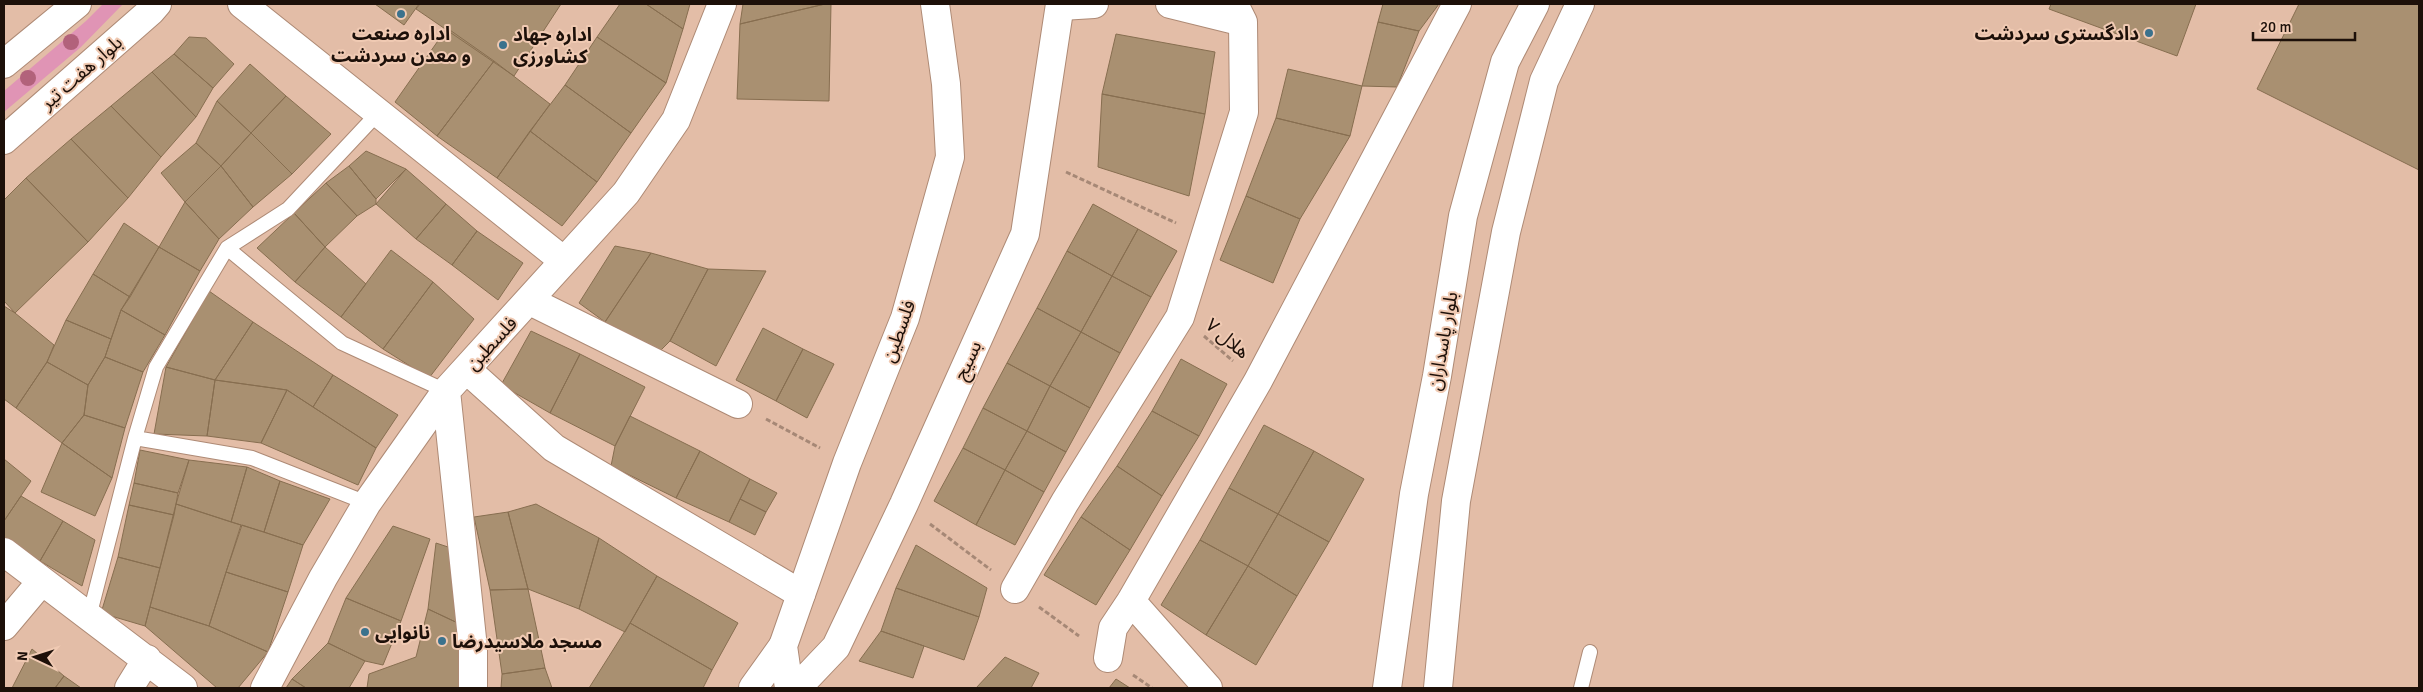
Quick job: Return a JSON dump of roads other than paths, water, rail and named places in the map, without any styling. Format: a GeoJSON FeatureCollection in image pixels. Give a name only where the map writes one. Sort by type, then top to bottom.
{"type":"FeatureCollection","features":[{"type":"Feature","properties":{"kind":"street"},"geometry":{"type":"LineString","coordinates":[[4,64],[76,4]]}},
{"type":"Feature","properties":{"kind":"street","name":"بلوار هفت تیر"},"geometry":{"type":"LineString","coordinates":[[4,140],[151,11],[156,4]]}},
{"type":"Feature","properties":{"kind":"street"},"geometry":{"type":"LineString","coordinates":[[242,4],[564,261]]}},
{"type":"Feature","properties":{"kind":"street","name":"فلسطین"},"geometry":{"type":"LineString","coordinates":[[265,688],[323,578],[367,503],[446,392],[626,194],[676,120],[722,4]]}},
{"type":"Feature","properties":{"kind":"street","name":"فلسطین"},"geometry":{"type":"LineString","coordinates":[[783,646],[847,463],[905,318],[950,157],[946,84],[935,4]]}},
{"type":"Feature","properties":{"kind":"street"},"geometry":{"type":"LineString","coordinates":[[1060,5],[1094,4]]}},
{"type":"Feature","properties":{"kind":"street"},"geometry":{"type":"LineString","coordinates":[[1015,590],[1065,502],[1180,317],[1244,112],[1238,13],[1170,4]]}},
{"type":"Feature","properties":{"kind":"street"},"geometry":{"type":"LineString","coordinates":[[1108,658],[1113,628],[1131,601],[1258,382],[1458,4]]}},
{"type":"Feature","properties":{"kind":"street","name":"بلوار پاسداران"},"geometry":{"type":"LineString","coordinates":[[1387,688],[1414,494],[1437,376],[1463,216],[1505,62],[1535,4]]}},
{"type":"Feature","properties":{"kind":"street"},"geometry":{"type":"LineString","coordinates":[[1438,688],[1456,501],[1506,232],[1544,81],[1580,4]]}},
{"type":"Feature","properties":{"kind":"street","name":"بسیج"},"geometry":{"type":"LineString","coordinates":[[797,688],[836,646],[904,504],[1025,234],[1060,5]]}},
{"type":"Feature","properties":{"kind":"street"},"geometry":{"type":"LineString","coordinates":[[530,301],[738,404]]}},
{"type":"Feature","properties":{"kind":"street"},"geometry":{"type":"LineString","coordinates":[[466,369],[554,448],[801,594]]}},
{"type":"Feature","properties":{"kind":"street"},"geometry":{"type":"LineString","coordinates":[[1437,376],[1444,385],[1455,391],[1467,390],[1477,385]]}},
{"type":"Feature","properties":{"kind":"street"},"geometry":{"type":"LineString","coordinates":[[446,392],[473,648],[473,688]]}},
{"type":"Feature","properties":{"kind":"street"},"geometry":{"type":"LineString","coordinates":[[1414,494],[1426,487],[1438,485],[1447,490],[1456,501]]}},
{"type":"Feature","properties":{"kind":"street"},"geometry":{"type":"LineString","coordinates":[[4,552],[41,582],[147,659],[183,688]]}},
{"type":"Feature","properties":{"kind":"street"},"geometry":{"type":"LineString","coordinates":[[4,626],[41,582]]}},
{"type":"Feature","properties":{"kind":"street"},"geometry":{"type":"LineString","coordinates":[[1131,601],[1208,688]]}},
{"type":"Feature","properties":{"kind":"street"},"geometry":{"type":"LineString","coordinates":[[752,688],[783,646]]}},
{"type":"Feature","properties":{"kind":"street"},"geometry":{"type":"LineString","coordinates":[[783,646],[789,688]]}},
{"type":"Feature","properties":{"kind":"street"},"geometry":{"type":"LineString","coordinates":[[129,688],[147,659]]}},
{"type":"Feature","properties":{"kind":"lane"},"geometry":{"type":"LineString","coordinates":[[89,618],[135,438],[156,367],[227,248],[288,209],[378,113]]}},
{"type":"Feature","properties":{"kind":"lane"},"geometry":{"type":"LineString","coordinates":[[227,248],[342,343],[446,392]]}},
{"type":"Feature","properties":{"kind":"lane"},"geometry":{"type":"LineString","coordinates":[[135,438],[252,458],[367,503]]}},
{"type":"Feature","properties":{"kind":"lane"},"geometry":{"type":"LineString","coordinates":[[1581,688],[1590,652]]}},
{"type":"Feature","properties":{"kind":"place","name":"اداره صنعت و معدن سردشت"},"geometry":{"type":"Point","coordinates":[401,14]}},
{"type":"Feature","properties":{"kind":"place","name":"دادگستری سردشت"},"geometry":{"type":"Point","coordinates":[2149,33]}},
{"type":"Feature","properties":{"kind":"place","name":"اداره جهاد کشاورزی"},"geometry":{"type":"Point","coordinates":[503,45]}},
{"type":"Feature","properties":{"kind":"place","name":"نانوایی"},"geometry":{"type":"Point","coordinates":[365,632]}},
{"type":"Feature","properties":{"kind":"place","name":"مسجد ملاسیدرضا"},"geometry":{"type":"Point","coordinates":[442,641]}}]}
